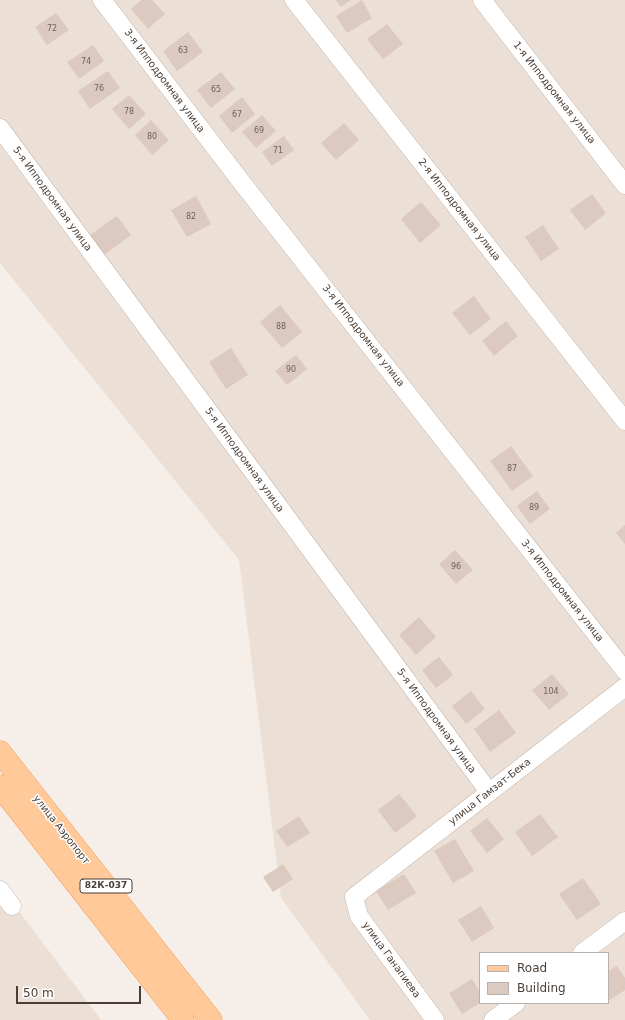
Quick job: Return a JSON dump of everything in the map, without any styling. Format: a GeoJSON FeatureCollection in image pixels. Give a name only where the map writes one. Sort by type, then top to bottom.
{"type":"FeatureCollection","features":[{"type":"Feature","properties":{"kind":"main road","name":"улица Аэропорт"},"geometry":{"type":"LineString","coordinates":[[0,752],[211,1020]]}},
{"type":"Feature","properties":{"kind":"main road","name":"улица Аэропорт"},"geometry":{"type":"LineString","coordinates":[[0,786],[183,1020]]}},
{"type":"Feature","properties":{"kind":"street","name":"3-я Ипподромная улица"},"geometry":{"type":"LineString","coordinates":[[102,0],[253,196],[625,671]]}},
{"type":"Feature","properties":{"kind":"street","name":"2-я Ипподромная улица"},"geometry":{"type":"LineString","coordinates":[[294,0],[625,421]]}},
{"type":"Feature","properties":{"kind":"street","name":"1-я Ипподромная улица"},"geometry":{"type":"LineString","coordinates":[[482,0],[625,185]]}},
{"type":"Feature","properties":{"kind":"street","name":"5-я Ипподромная улица"},"geometry":{"type":"LineString","coordinates":[[0,128],[489,792]]}},
{"type":"Feature","properties":{"kind":"street","name":"улица Гамзат-Бека"},"geometry":{"type":"LineString","coordinates":[[354,897],[625,687]]}},
{"type":"Feature","properties":{"kind":"street"},"geometry":{"type":"LineString","coordinates":[[0,890],[12,906]]}},
{"type":"Feature","properties":{"kind":"street","name":"улица Ганапиева"},"geometry":{"type":"LineString","coordinates":[[354,897],[359,916],[435,1020]]}},
{"type":"Feature","properties":{"kind":"street"},"geometry":{"type":"LineString","coordinates":[[583,952],[625,921]]}},
{"type":"Feature","properties":{"kind":"street"},"geometry":{"type":"LineString","coordinates":[[493,1020],[515,1004]]}},
{"type":"Feature","properties":{"kind":"shaded area"},"geometry":{"type":"Polygon","coordinates":[[[0,0],[625,0],[625,1020],[370,1020],[281,898],[239,560],[0,263],[0,0]]]}},
{"type":"Feature","properties":{"kind":"shaded area"},"geometry":{"type":"Polygon","coordinates":[[[0,886],[101,1020],[0,1020],[0,886]]]}},
{"type":"Feature","properties":{"kind":"building"},"geometry":{"type":"Polygon","coordinates":[[[141,0],[152,0],[165,14],[148,29],[131,9],[141,0]]]}},
{"type":"Feature","properties":{"kind":"building"},"geometry":{"type":"Polygon","coordinates":[[[336,0],[351,0],[341,7],[336,0]]]}},
{"type":"Feature","properties":{"kind":"building"},"geometry":{"type":"Polygon","coordinates":[[[362,0],[372,18],[347,33],[336,16],[362,0]]]}},
{"type":"Feature","properties":{"kind":"building"},"geometry":{"type":"Polygon","coordinates":[[[56,13],[69,30],[47,45],[35,27],[56,13]]]}},
{"type":"Feature","properties":{"kind":"building"},"geometry":{"type":"Polygon","coordinates":[[[387,24],[403,44],[383,59],[367,39],[387,24]]]}},
{"type":"Feature","properties":{"kind":"building"},"geometry":{"type":"Polygon","coordinates":[[[188,32],[203,52],[177,71],[163,51],[188,32]]]}},
{"type":"Feature","properties":{"kind":"building"},"geometry":{"type":"Polygon","coordinates":[[[93,45],[104,61],[79,79],[67,62],[93,45]]]}},
{"type":"Feature","properties":{"kind":"building"},"geometry":{"type":"Polygon","coordinates":[[[108,71],[120,88],[90,109],[78,91],[108,71]]]}},
{"type":"Feature","properties":{"kind":"building"},"geometry":{"type":"Polygon","coordinates":[[[221,72],[235,89],[211,108],[197,90],[221,72]]]}},
{"type":"Feature","properties":{"kind":"building"},"geometry":{"type":"Polygon","coordinates":[[[129,95],[146,114],[129,129],[112,109],[129,95]]]}},
{"type":"Feature","properties":{"kind":"building"},"geometry":{"type":"Polygon","coordinates":[[[242,97],[255,114],[232,133],[219,116],[242,97]]]}},
{"type":"Feature","properties":{"kind":"building"},"geometry":{"type":"Polygon","coordinates":[[[262,115],[276,131],[256,148],[242,132],[262,115]]]}},
{"type":"Feature","properties":{"kind":"building"},"geometry":{"type":"Polygon","coordinates":[[[151,120],[169,140],[152,155],[135,135],[151,120]]]}},
{"type":"Feature","properties":{"kind":"building"},"geometry":{"type":"Polygon","coordinates":[[[344,123],[359,140],[336,160],[321,143],[344,123]]]}},
{"type":"Feature","properties":{"kind":"building"},"geometry":{"type":"Polygon","coordinates":[[[284,136],[294,150],[272,166],[262,152],[284,136]]]}},
{"type":"Feature","properties":{"kind":"building"},"geometry":{"type":"Polygon","coordinates":[[[592,194],[606,213],[585,230],[570,210],[592,194]]]}},
{"type":"Feature","properties":{"kind":"building"},"geometry":{"type":"Polygon","coordinates":[[[196,196],[211,224],[187,237],[171,210],[196,196]]]}},
{"type":"Feature","properties":{"kind":"building"},"geometry":{"type":"Polygon","coordinates":[[[421,202],[441,225],[420,243],[401,219],[421,202]]]}},
{"type":"Feature","properties":{"kind":"building"},"geometry":{"type":"Polygon","coordinates":[[[117,216],[131,235],[104,255],[90,235],[117,216]]]}},
{"type":"Feature","properties":{"kind":"building"},"geometry":{"type":"Polygon","coordinates":[[[543,225],[559,249],[541,261],[525,237],[543,225]]]}},
{"type":"Feature","properties":{"kind":"building"},"geometry":{"type":"Polygon","coordinates":[[[474,296],[491,319],[470,335],[452,313],[474,296]]]}},
{"type":"Feature","properties":{"kind":"building"},"geometry":{"type":"Polygon","coordinates":[[[280,305],[302,332],[282,348],[260,322],[280,305]]]}},
{"type":"Feature","properties":{"kind":"building"},"geometry":{"type":"Polygon","coordinates":[[[506,321],[518,336],[494,356],[482,341],[506,321]]]}},
{"type":"Feature","properties":{"kind":"building"},"geometry":{"type":"Polygon","coordinates":[[[231,348],[248,375],[226,389],[209,362],[231,348]]]}},
{"type":"Feature","properties":{"kind":"building"},"geometry":{"type":"Polygon","coordinates":[[[296,355],[307,369],[287,385],[275,371],[296,355]]]}},
{"type":"Feature","properties":{"kind":"building"},"geometry":{"type":"Polygon","coordinates":[[[511,446],[533,476],[512,491],[490,461],[511,446]]]}},
{"type":"Feature","properties":{"kind":"building"},"geometry":{"type":"Polygon","coordinates":[[[537,491],[550,509],[530,524],[517,506],[537,491]]]}},
{"type":"Feature","properties":{"kind":"building"},"geometry":{"type":"Polygon","coordinates":[[[625,525],[625,544],[616,533],[625,525]]]}},
{"type":"Feature","properties":{"kind":"building"},"geometry":{"type":"Polygon","coordinates":[[[455,550],[473,570],[456,584],[439,564],[455,550]]]}},
{"type":"Feature","properties":{"kind":"building"},"geometry":{"type":"Polygon","coordinates":[[[419,617],[436,637],[416,655],[399,635],[419,617]]]}},
{"type":"Feature","properties":{"kind":"building"},"geometry":{"type":"Polygon","coordinates":[[[439,657],[453,675],[436,688],[422,670],[439,657]]]}},
{"type":"Feature","properties":{"kind":"building"},"geometry":{"type":"Polygon","coordinates":[[[552,674],[569,694],[549,710],[532,690],[552,674]]]}},
{"type":"Feature","properties":{"kind":"building"},"geometry":{"type":"Polygon","coordinates":[[[471,691],[485,709],[466,724],[452,706],[471,691]]]}},
{"type":"Feature","properties":{"kind":"building"},"geometry":{"type":"Polygon","coordinates":[[[499,710],[516,733],[490,752],[474,729],[499,710]]]}},
{"type":"Feature","properties":{"kind":"building"},"geometry":{"type":"Polygon","coordinates":[[[399,794],[417,816],[395,833],[378,810],[399,794]]]}},
{"type":"Feature","properties":{"kind":"building"},"geometry":{"type":"Polygon","coordinates":[[[540,814],[558,837],[532,856],[515,832],[540,814]]]}},
{"type":"Feature","properties":{"kind":"building"},"geometry":{"type":"Polygon","coordinates":[[[299,816],[310,833],[287,847],[276,831],[299,816]]]}},
{"type":"Feature","properties":{"kind":"building"},"geometry":{"type":"Polygon","coordinates":[[[487,818],[504,839],[487,853],[470,831],[487,818]]]}},
{"type":"Feature","properties":{"kind":"building"},"geometry":{"type":"Polygon","coordinates":[[[455,839],[474,871],[453,883],[434,851],[455,839]]]}},
{"type":"Feature","properties":{"kind":"building"},"geometry":{"type":"Polygon","coordinates":[[[283,864],[293,879],[273,892],[263,877],[283,864]]]}},
{"type":"Feature","properties":{"kind":"building"},"geometry":{"type":"Polygon","coordinates":[[[404,874],[416,893],[388,910],[376,891],[404,874]]]}},
{"type":"Feature","properties":{"kind":"building"},"geometry":{"type":"Polygon","coordinates":[[[583,878],[601,904],[577,920],[559,894],[583,878]]]}},
{"type":"Feature","properties":{"kind":"building"},"geometry":{"type":"Polygon","coordinates":[[[481,906],[494,928],[472,942],[458,920],[481,906]]]}},
{"type":"Feature","properties":{"kind":"building"},"geometry":{"type":"Polygon","coordinates":[[[617,966],[625,978],[625,990],[609,1000],[609,970],[617,966]]]}},
{"type":"Feature","properties":{"kind":"building"},"geometry":{"type":"Polygon","coordinates":[[[472,979],[479,990],[479,1004],[462,1014],[449,993],[472,979]]]}}]}
